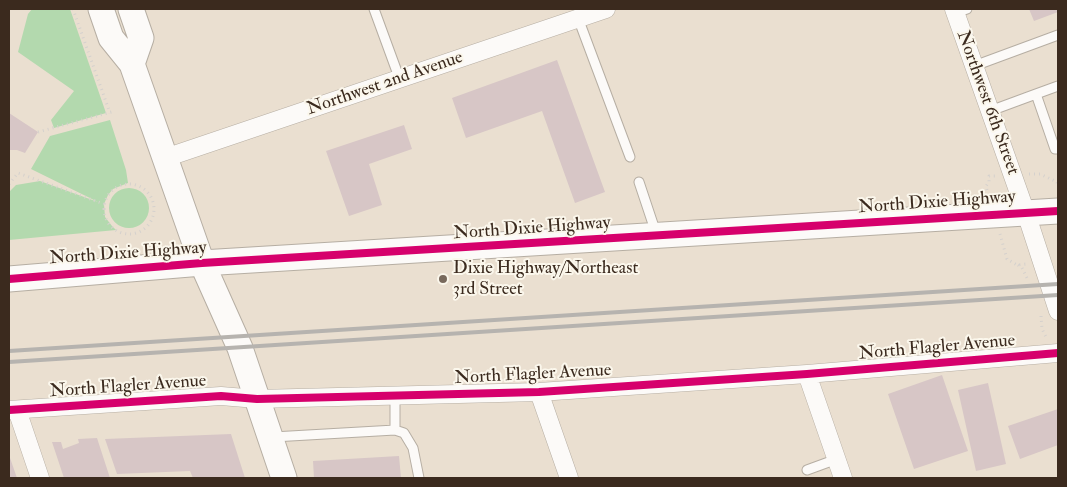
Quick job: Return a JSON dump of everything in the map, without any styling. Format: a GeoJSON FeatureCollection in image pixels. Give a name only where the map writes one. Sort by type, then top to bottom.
{"type":"FeatureCollection","features":[{"type":"Feature","properties":{"kind":"main road"},"geometry":{"type":"LineString","coordinates":[[101,9],[111,38],[132,64],[202,264],[236,336],[284,478]]}},
{"type":"Feature","properties":{"kind":"main road"},"geometry":{"type":"LineString","coordinates":[[131,9],[141,38],[132,64]]}},
{"type":"Feature","properties":{"kind":"main road","name":"North Dixie Highway"},"geometry":{"type":"LineString","coordinates":[[9,279],[202,264],[1058,211]]}},
{"type":"Feature","properties":{"kind":"street","name":"Northwest 2nd Avenue"},"geometry":{"type":"LineString","coordinates":[[165,158],[606,9]]}},
{"type":"Feature","properties":{"kind":"street","name":"Northwest 6th Street"},"geometry":{"type":"LineString","coordinates":[[959,10],[974,66],[1026,213],[1058,312]]}},
{"type":"Feature","properties":{"kind":"street","name":"North Flagler Avenue"},"geometry":{"type":"LineString","coordinates":[[13,410],[221,396],[257,399],[539,392],[807,374],[1058,353]]}},
{"type":"Feature","properties":{"kind":"street"},"geometry":{"type":"LineString","coordinates":[[807,374],[843,478]]}},
{"type":"Feature","properties":{"kind":"street"},"geometry":{"type":"LineString","coordinates":[[539,392],[569,478]]}},
{"type":"Feature","properties":{"kind":"street"},"geometry":{"type":"LineString","coordinates":[[13,410],[40,478]]}},
{"type":"Feature","properties":{"kind":"lane"},"geometry":{"type":"LineString","coordinates":[[374,9],[400,80]]}},
{"type":"Feature","properties":{"kind":"lane"},"geometry":{"type":"LineString","coordinates":[[578,18],[630,157]]}},
{"type":"Feature","properties":{"kind":"lane"},"geometry":{"type":"LineString","coordinates":[[974,66],[1058,35]]}},
{"type":"Feature","properties":{"kind":"lane"},"geometry":{"type":"LineString","coordinates":[[990,111],[1058,86]]}},
{"type":"Feature","properties":{"kind":"lane"},"geometry":{"type":"LineString","coordinates":[[1036,94],[1055,149],[1058,149]]}},
{"type":"Feature","properties":{"kind":"lane"},"geometry":{"type":"LineString","coordinates":[[639,182],[657,236]]}},
{"type":"Feature","properties":{"kind":"lane"},"geometry":{"type":"LineString","coordinates":[[395,430],[396,395]]}},
{"type":"Feature","properties":{"kind":"lane"},"geometry":{"type":"LineString","coordinates":[[270,437],[395,430],[404,434],[413,448],[419,478]]}},
{"type":"Feature","properties":{"kind":"lane"},"geometry":{"type":"LineString","coordinates":[[806,470],[837,459]]}},
{"type":"Feature","properties":{"kind":"path"},"geometry":{"type":"LineString","coordinates":[[73,9],[110,112]]}},
{"type":"Feature","properties":{"kind":"path"},"geometry":{"type":"LineString","coordinates":[[38,132],[115,111]]}},
{"type":"Feature","properties":{"kind":"path"},"geometry":{"type":"LineString","coordinates":[[9,184],[18,173],[104,204]]}},
{"type":"Feature","properties":{"kind":"path"},"geometry":{"type":"LineString","coordinates":[[128,183],[135,184],[148,192],[152,199],[154,214],[151,221],[139,232],[124,233],[116,230],[108,222],[105,217],[104,204],[113,189],[128,183]]}},
{"type":"Feature","properties":{"kind":"green space"},"geometry":{"type":"Polygon","coordinates":[[[32,9],[70,9],[106,113],[54,128],[51,120],[74,91],[18,52],[28,14],[32,9]]]}},
{"type":"Feature","properties":{"kind":"green space"},"geometry":{"type":"Polygon","coordinates":[[[110,120],[126,170],[128,183],[113,189],[104,204],[105,217],[116,230],[9,240],[9,192],[16,185],[40,181],[98,202],[31,169],[50,136],[110,120]]]}},
{"type":"Feature","properties":{"kind":"green space"},"geometry":{"type":"Polygon","coordinates":[[[133,188],[140,191],[146,197],[149,208],[148,216],[140,225],[133,228],[125,228],[118,225],[110,216],[109,204],[112,197],[121,189],[133,188]]]}},
{"type":"Feature","properties":{"kind":"building"},"geometry":{"type":"Polygon","coordinates":[[[1029,9],[1058,9],[1058,12],[1034,21],[1029,9]]]}},
{"type":"Feature","properties":{"kind":"building"},"geometry":{"type":"Polygon","coordinates":[[[557,60],[605,192],[575,203],[542,111],[466,138],[452,98],[557,60]]]}},
{"type":"Feature","properties":{"kind":"building"},"geometry":{"type":"Polygon","coordinates":[[[9,113],[38,132],[25,153],[9,150],[9,113]]]}},
{"type":"Feature","properties":{"kind":"building"},"geometry":{"type":"Polygon","coordinates":[[[404,125],[412,149],[369,164],[382,205],[349,216],[326,151],[404,125]]]}},
{"type":"Feature","properties":{"kind":"building"},"geometry":{"type":"Polygon","coordinates":[[[942,375],[968,451],[914,469],[888,394],[942,375]]]}},
{"type":"Feature","properties":{"kind":"building"},"geometry":{"type":"Polygon","coordinates":[[[988,383],[1006,464],[976,471],[958,390],[988,383]]]}},
{"type":"Feature","properties":{"kind":"building"},"geometry":{"type":"Polygon","coordinates":[[[1058,409],[1058,445],[1020,459],[1008,426],[1058,409]]]}},
{"type":"Feature","properties":{"kind":"building"},"geometry":{"type":"Polygon","coordinates":[[[231,434],[245,478],[193,478],[190,471],[117,474],[105,439],[231,434]]]}},
{"type":"Feature","properties":{"kind":"building"},"geometry":{"type":"Polygon","coordinates":[[[97,438],[110,478],[64,478],[52,442],[61,442],[63,449],[79,443],[78,439],[97,438]]]}},
{"type":"Feature","properties":{"kind":"building"},"geometry":{"type":"Polygon","coordinates":[[[9,455],[17,478],[9,478],[9,455]]]}},
{"type":"Feature","properties":{"kind":"building"},"geometry":{"type":"Polygon","coordinates":[[[399,456],[401,478],[314,478],[313,461],[399,456]]]}},
{"type":"Feature","properties":{"kind":"railway"},"geometry":{"type":"LineString","coordinates":[[9,351],[1058,284]]}},
{"type":"Feature","properties":{"kind":"railway"},"geometry":{"type":"LineString","coordinates":[[9,362],[1058,295]]}},
{"type":"Feature","properties":{"kind":"cycle path"},"geometry":{"type":"LineString","coordinates":[[9,279],[202,263],[1058,211]]}},
{"type":"Feature","properties":{"kind":"cycle path"},"geometry":{"type":"LineString","coordinates":[[9,410],[221,396],[257,399],[539,392],[807,374],[1058,353]]}},
{"type":"Feature","properties":{"kind":"place","name":"Dixie Highway/Northeast 3rd Street"},"geometry":{"type":"Point","coordinates":[443,279]}}]}
